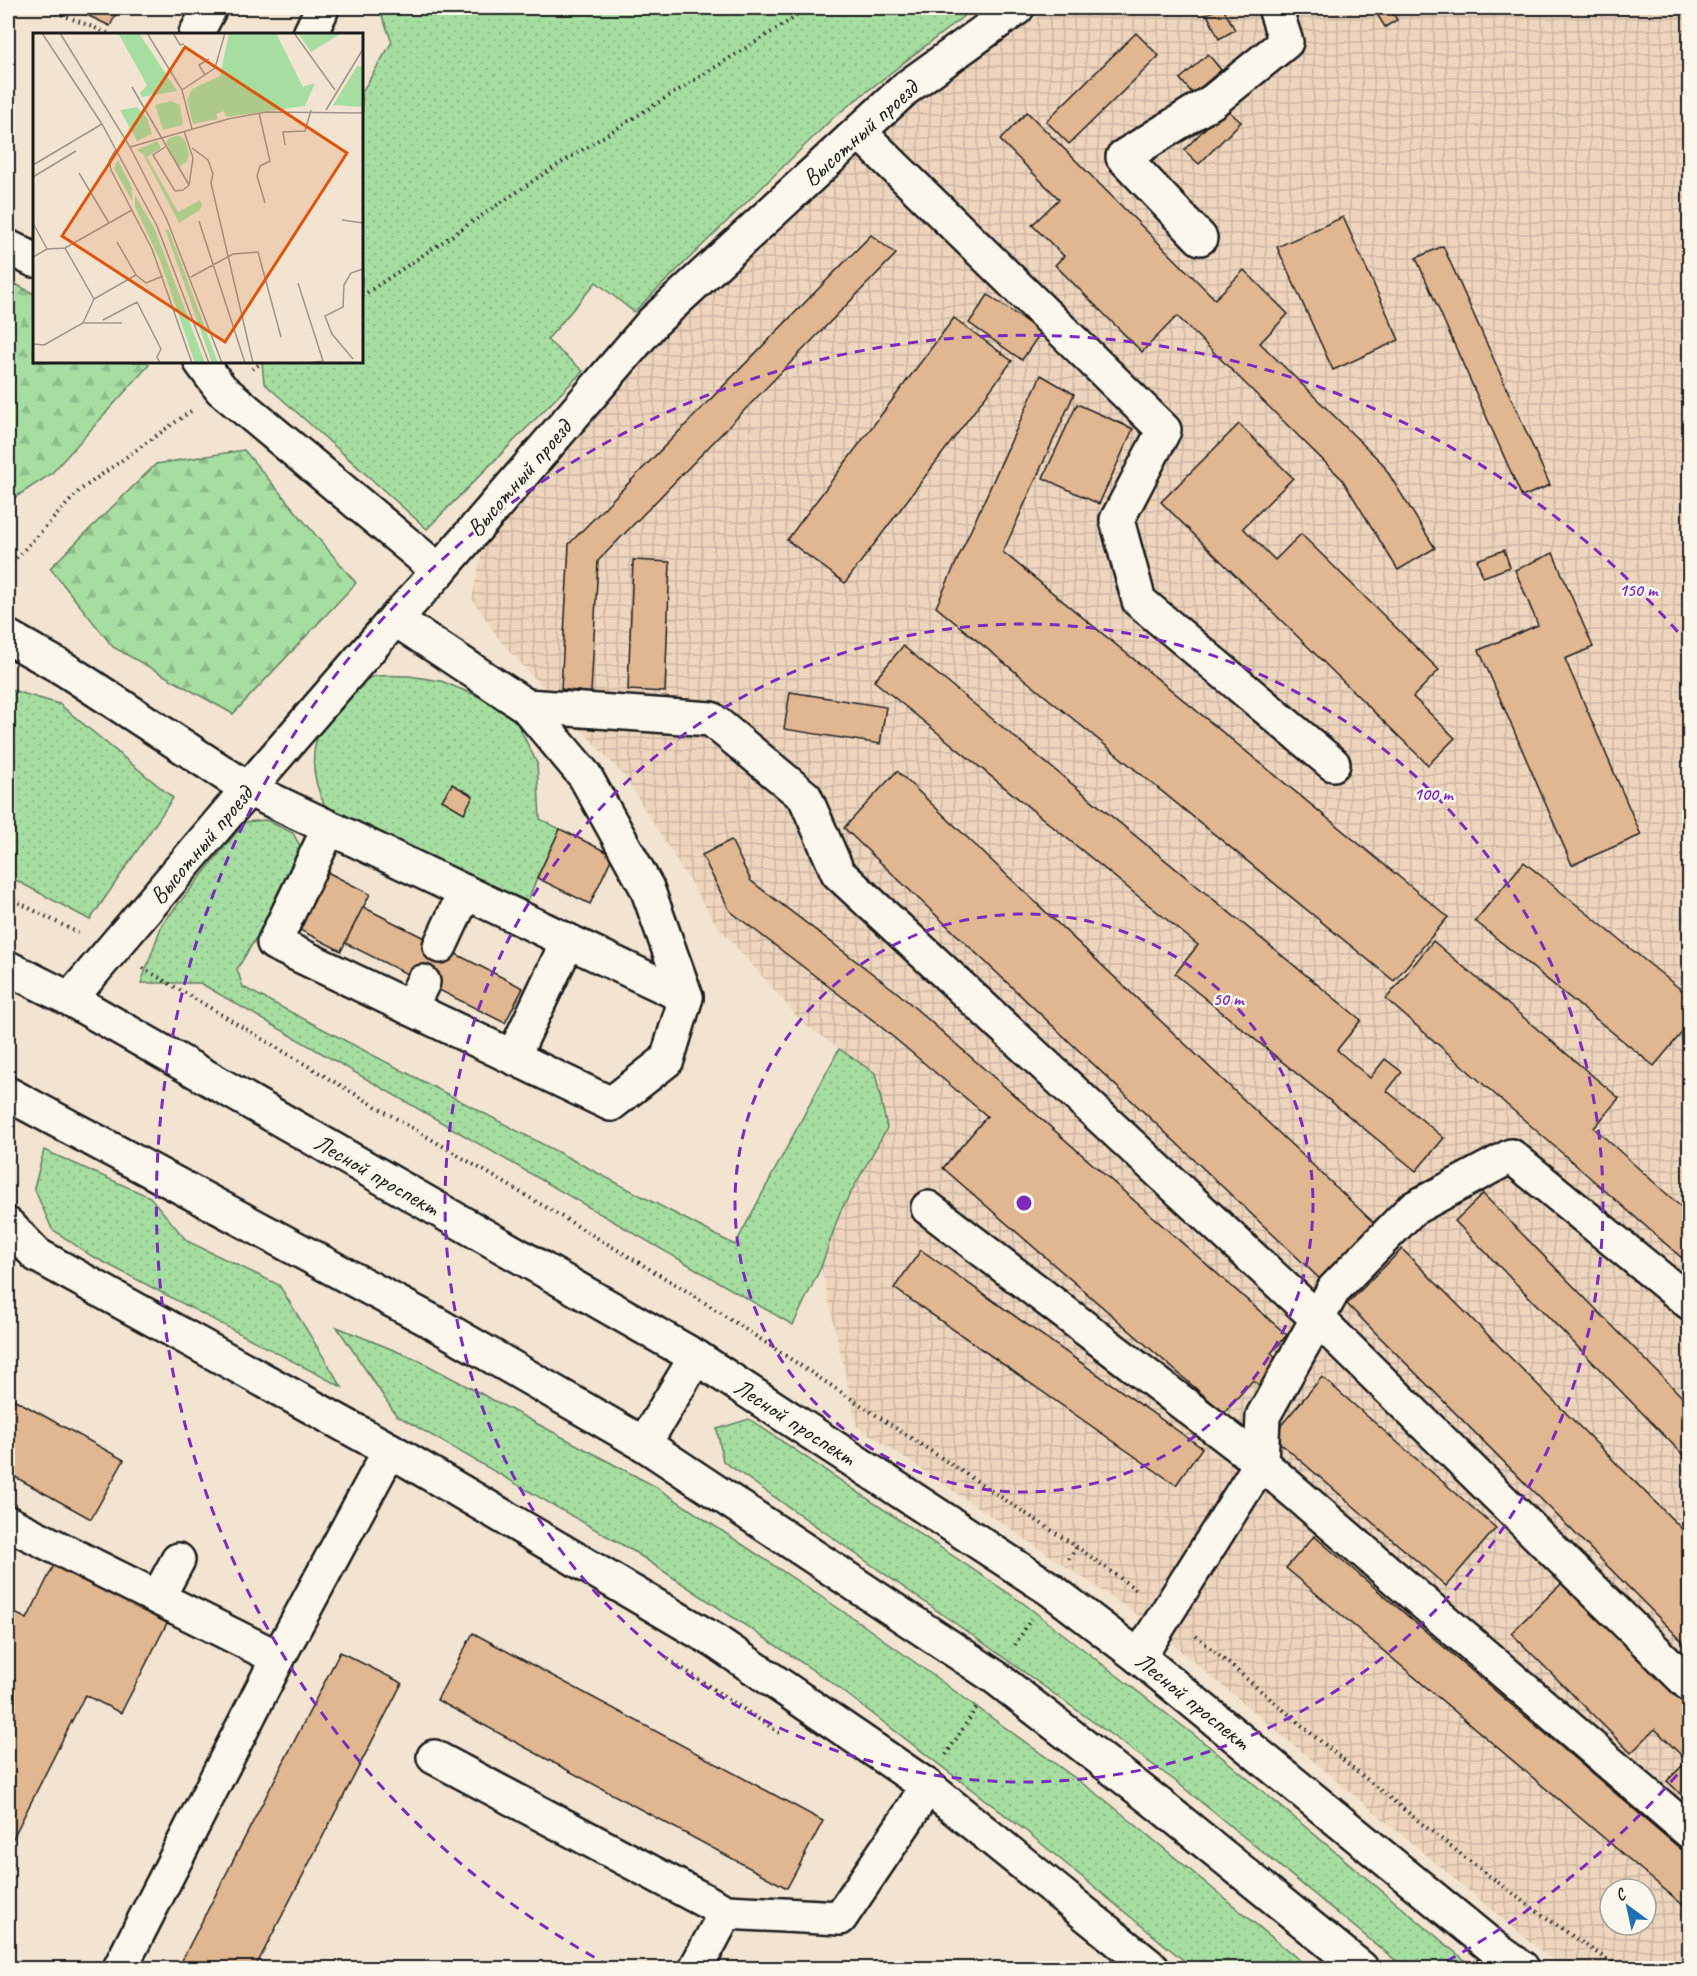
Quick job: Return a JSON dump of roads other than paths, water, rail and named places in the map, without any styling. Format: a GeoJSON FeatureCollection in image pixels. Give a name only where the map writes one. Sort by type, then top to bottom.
{"type":"FeatureCollection","features":[{"type":"Feature","properties":{"kind":"main road"},"geometry":{"type":"LineString","coordinates":[[197,33],[210,8]]}},
{"type":"Feature","properties":{"kind":"main road"},"geometry":{"type":"LineString","coordinates":[[310,33],[321,11],[320,8]]}},
{"type":"Feature","properties":{"kind":"main road","name":"Высотный проезд"},"geometry":{"type":"LineString","coordinates":[[70,999],[248,789],[653,322],[906,88],[1017,8]]}},
{"type":"Feature","properties":{"kind":"main road"},"geometry":{"type":"LineString","coordinates":[[1200,238],[1122,157],[1213,101],[1286,42],[1275,8]]}},
{"type":"Feature","properties":{"kind":"main road"},"geometry":{"type":"LineString","coordinates":[[859,132],[1164,430],[1117,520],[1139,601],[1333,764]]}},
{"type":"Feature","properties":{"kind":"main road"},"geometry":{"type":"LineString","coordinates":[[8,247],[33,260]]}},
{"type":"Feature","properties":{"kind":"main road"},"geometry":{"type":"LineString","coordinates":[[202,363],[221,389],[439,571]]}},
{"type":"Feature","properties":{"kind":"main road"},"geometry":{"type":"LineString","coordinates":[[329,828],[274,943],[417,995],[513,1057],[612,1104],[667,1060],[686,998],[647,888],[585,776],[526,706],[395,619]]}},
{"type":"Feature","properties":{"kind":"main road"},"geometry":{"type":"LineString","coordinates":[[8,637],[66,670],[248,789],[686,998]]}},
{"type":"Feature","properties":{"kind":"main road"},"geometry":{"type":"LineString","coordinates":[[526,706],[711,719],[805,797],[838,873],[1318,1318],[1689,1685]]}},
{"type":"Feature","properties":{"kind":"main road"},"geometry":{"type":"LineString","coordinates":[[440,946],[465,892]]}},
{"type":"Feature","properties":{"kind":"main road"},"geometry":{"type":"LineString","coordinates":[[513,1057],[568,941]]}},
{"type":"Feature","properties":{"kind":"main road","name":"Лесной проспект"},"geometry":{"type":"LineString","coordinates":[[8,968],[70,999],[696,1357],[1050,1589],[1139,1657],[1485,1941],[1522,1968]]}},
{"type":"Feature","properties":{"kind":"main road"},"geometry":{"type":"LineString","coordinates":[[8,1094],[431,1322],[644,1444],[995,1677],[1161,1806],[1361,1968]]}},
{"type":"Feature","properties":{"kind":"main road"},"geometry":{"type":"LineString","coordinates":[[1139,1657],[1261,1463],[1263,1416],[1334,1289],[1412,1209],[1511,1156],[1689,1303]]}},
{"type":"Feature","properties":{"kind":"main road"},"geometry":{"type":"LineString","coordinates":[[928,1208],[1261,1463],[1689,1832]]}},
{"type":"Feature","properties":{"kind":"main road"},"geometry":{"type":"LineString","coordinates":[[8,1225],[37,1255],[390,1450],[716,1641],[927,1786],[1152,1968]]}},
{"type":"Feature","properties":{"kind":"main road"},"geometry":{"type":"LineString","coordinates":[[644,1444],[696,1357]]}},
{"type":"Feature","properties":{"kind":"main road"},"geometry":{"type":"LineString","coordinates":[[120,1968],[278,1658],[390,1450]]}},
{"type":"Feature","properties":{"kind":"main road"},"geometry":{"type":"LineString","coordinates":[[8,1523],[278,1658]]}},
{"type":"Feature","properties":{"kind":"main road"},"geometry":{"type":"LineString","coordinates":[[158,1598],[178,1560]]}},
{"type":"Feature","properties":{"kind":"main road"},"geometry":{"type":"LineString","coordinates":[[434,1757],[726,1912],[840,1918],[907,1820],[927,1786]]}},
{"type":"Feature","properties":{"kind":"main road"},"geometry":{"type":"LineString","coordinates":[[696,1968],[726,1912]]}}]}
